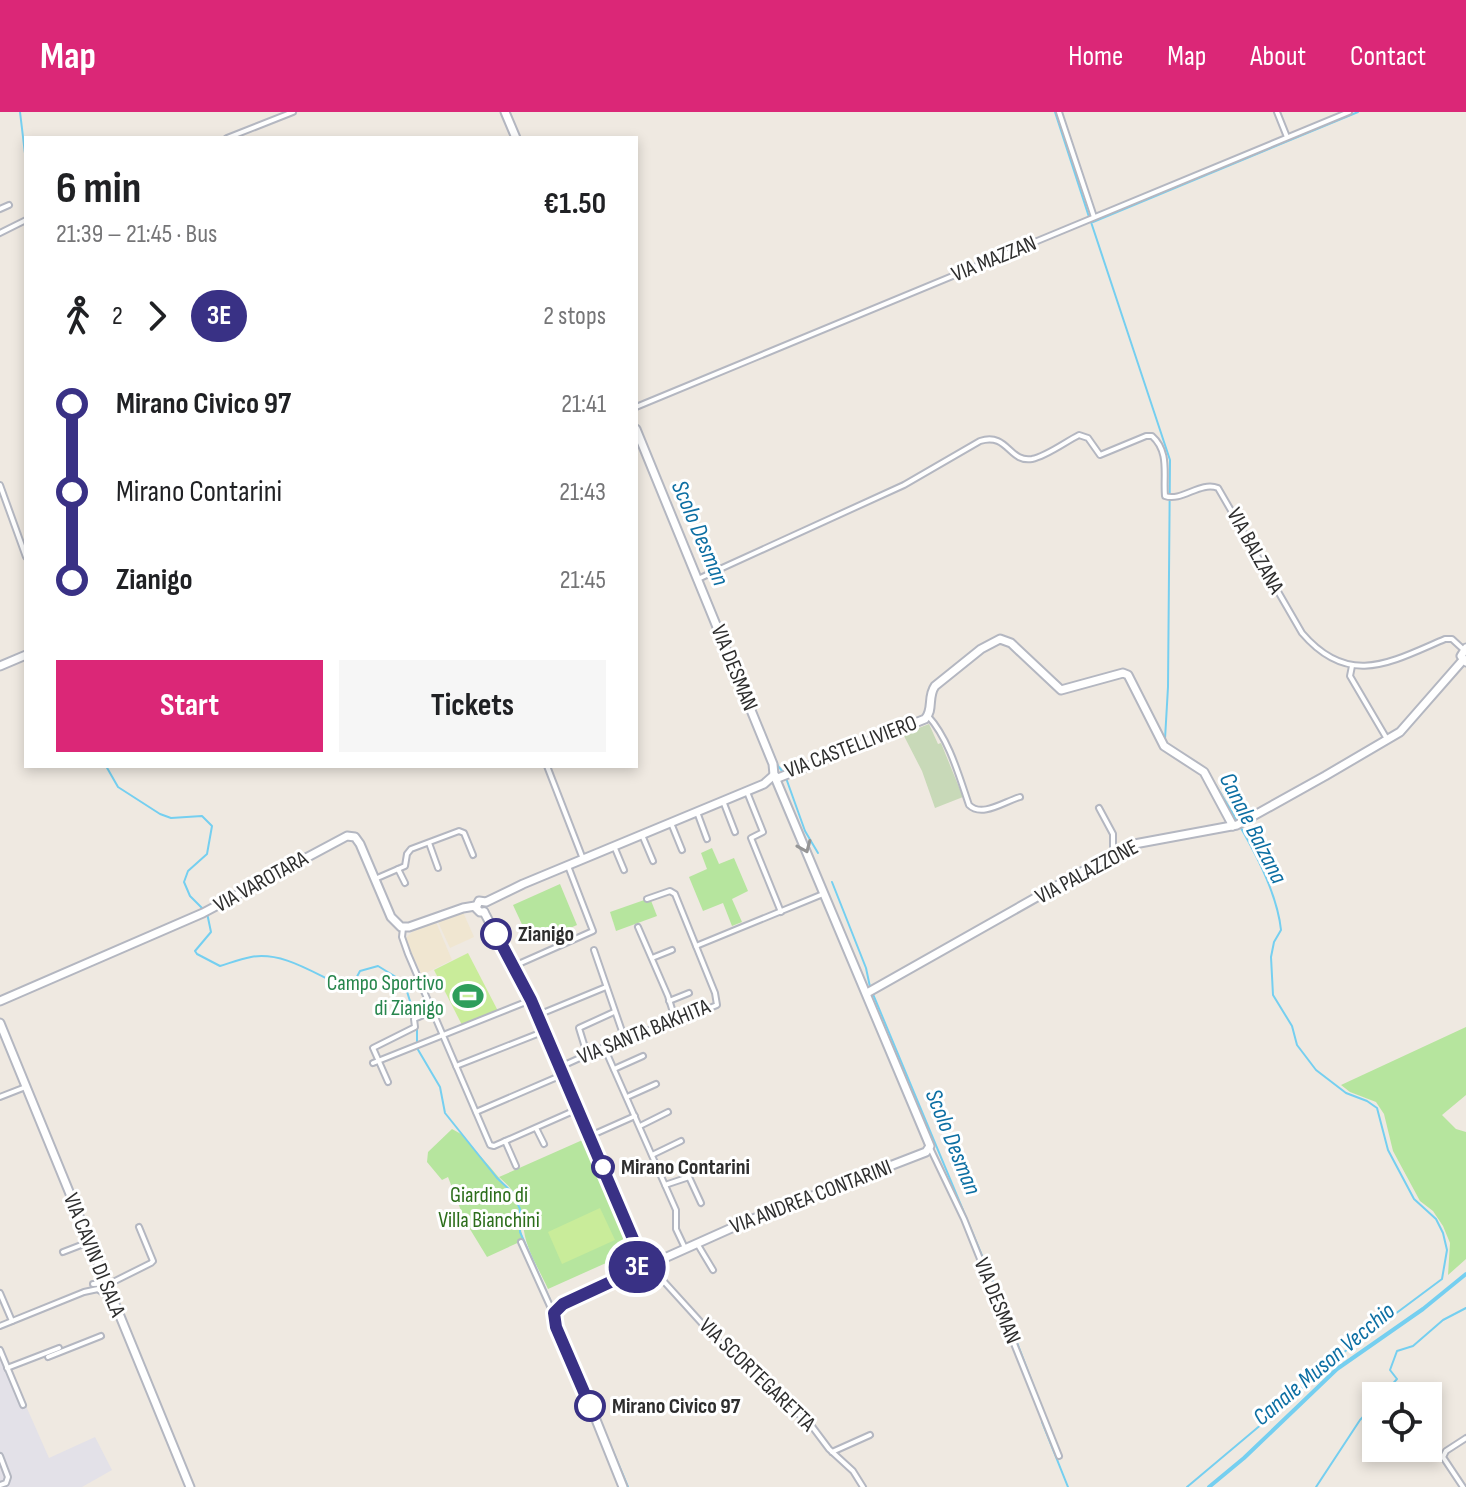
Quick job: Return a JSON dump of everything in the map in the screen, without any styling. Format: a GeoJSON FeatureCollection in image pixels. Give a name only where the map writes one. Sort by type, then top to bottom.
{"type":"FeatureCollection","features":[{"type":"Feature","properties":{"kind":"street"},"geometry":{"type":"LineString","coordinates":[[232,136],[293,112]]}},
{"type":"Feature","properties":{"kind":"street"},"geometry":{"type":"LineString","coordinates":[[506,112],[515,136]]}},
{"type":"Feature","properties":{"kind":"street"},"geometry":{"type":"LineString","coordinates":[[1059,112],[1094,217]]}},
{"type":"Feature","properties":{"kind":"street"},"geometry":{"type":"LineString","coordinates":[[1277,112],[1287,137]]}},
{"type":"Feature","properties":{"kind":"street","name":"VIA MAZZAN"},"geometry":{"type":"LineString","coordinates":[[638,405],[1349,112]]}},
{"type":"Feature","properties":{"kind":"street"},"geometry":{"type":"LineString","coordinates":[[0,209],[9,205]]}},
{"type":"Feature","properties":{"kind":"street"},"geometry":{"type":"LineString","coordinates":[[0,233],[24,221]]}},
{"type":"Feature","properties":{"kind":"street","name":"VIA DESMAN"},"geometry":{"type":"LineString","coordinates":[[638,434],[700,578],[773,764],[774,775],[870,991],[928,1150],[964,1219],[1059,1456]]}},
{"type":"Feature","properties":{"kind":"street","name":"VIA BALZANA"},"geometry":{"type":"LineString","coordinates":[[700,578],[904,485],[980,441],[997,439],[1020,457],[1031,459],[1079,435],[1088,438],[1100,455],[1152,436],[1160,445],[1164,457],[1164,493],[1170,498],[1209,485],[1218,488],[1302,633],[1327,656],[1352,665]]}},
{"type":"Feature","properties":{"kind":"street"},"geometry":{"type":"LineString","coordinates":[[0,485],[24,551]]}},
{"type":"Feature","properties":{"kind":"street"},"geometry":{"type":"LineString","coordinates":[[1388,741],[1350,676],[1352,665],[1379,666],[1445,639],[1452,639],[1465,649]]}},
{"type":"Feature","properties":{"kind":"street","name":"VIA CASTELLIVIERO"},"geometry":{"type":"LineString","coordinates":[[1020,797],[983,811],[974,809],[952,759],[928,716],[935,686],[997,640],[1011,643],[1061,690],[1126,674],[1164,746],[1204,772],[1237,825]]}},
{"type":"Feature","properties":{"kind":"street","name":"VIA PALAZZONE"},"geometry":{"type":"LineString","coordinates":[[870,991],[1129,845],[1237,825],[1388,741],[1407,726],[1464,661],[1461,654],[1465,649]]}},
{"type":"Feature","properties":{"kind":"street"},"geometry":{"type":"LineString","coordinates":[[0,666],[24,656]]}},
{"type":"Feature","properties":{"kind":"street","name":"VIA CASTELLIVIERO"},"geometry":{"type":"LineString","coordinates":[[774,775],[778,778],[928,716]]}},
{"type":"Feature","properties":{"kind":"street"},"geometry":{"type":"LineString","coordinates":[[548,768],[583,859]]}},
{"type":"Feature","properties":{"kind":"street"},"geometry":{"type":"LineString","coordinates":[[578,1109],[494,1146],[490,1145],[403,941],[403,928],[475,906],[479,901],[486,902],[768,783],[774,775]]}},
{"type":"Feature","properties":{"kind":"street"},"geometry":{"type":"LineString","coordinates":[[747,792],[763,832],[751,838],[781,912]]}},
{"type":"Feature","properties":{"kind":"street"},"geometry":{"type":"LineString","coordinates":[[723,801],[735,832]]}},
{"type":"Feature","properties":{"kind":"street"},"geometry":{"type":"LineString","coordinates":[[1099,808],[1113,834],[1113,854]]}},
{"type":"Feature","properties":{"kind":"street"},"geometry":{"type":"LineString","coordinates":[[697,812],[707,839]]}},
{"type":"Feature","properties":{"kind":"street"},"geometry":{"type":"LineString","coordinates":[[671,823],[682,850]]}},
{"type":"Feature","properties":{"kind":"street"},"geometry":{"type":"LineString","coordinates":[[375,879],[406,865],[408,852],[459,831],[464,833],[473,855]]}},
{"type":"Feature","properties":{"kind":"street"},"geometry":{"type":"LineString","coordinates":[[642,835],[653,861]]}},
{"type":"Feature","properties":{"kind":"street","name":"VIA VAROTARA"},"geometry":{"type":"LineString","coordinates":[[0,1001],[206,912],[347,836],[357,840],[391,917],[403,928]]}},
{"type":"Feature","properties":{"kind":"street"},"geometry":{"type":"LineString","coordinates":[[429,843],[438,868]]}},
{"type":"Feature","properties":{"kind":"street"},"geometry":{"type":"LineString","coordinates":[[614,846],[624,870]]}},
{"type":"Feature","properties":{"kind":"street"},"geometry":{"type":"LineString","coordinates":[[514,966],[593,931],[567,866]]}},
{"type":"Feature","properties":{"kind":"street"},"geometry":{"type":"LineString","coordinates":[[398,869],[405,883]]}},
{"type":"Feature","properties":{"kind":"street","name":"VIA SANTA BAKHITA"},"geometry":{"type":"LineString","coordinates":[[476,1112],[624,1037],[676,1022],[717,1005],[718,1000],[673,892],[647,899]]}},
{"type":"Feature","properties":{"kind":"street"},"geometry":{"type":"LineString","coordinates":[[696,946],[825,893]]}},
{"type":"Feature","properties":{"kind":"street"},"geometry":{"type":"LineString","coordinates":[[484,912],[486,902]]}},
{"type":"Feature","properties":{"kind":"street"},"geometry":{"type":"LineString","coordinates":[[475,906],[478,911],[484,912]]}},
{"type":"Feature","properties":{"kind":"street"},"geometry":{"type":"LineString","coordinates":[[484,912],[531,1000],[542,1013],[545,1031],[639,1253],[639,1263],[629,1273],[555,1312]]}},
{"type":"Feature","properties":{"kind":"street"},"geometry":{"type":"LineString","coordinates":[[638,927],[676,1022]]}},
{"type":"Feature","properties":{"kind":"street"},"geometry":{"type":"LineString","coordinates":[[594,950],[624,1037]]}},
{"type":"Feature","properties":{"kind":"street"},"geometry":{"type":"LineString","coordinates":[[652,958],[672,950]]}},
{"type":"Feature","properties":{"kind":"street"},"geometry":{"type":"LineString","coordinates":[[542,1013],[607,987]]}},
{"type":"Feature","properties":{"kind":"street"},"geometry":{"type":"LineString","coordinates":[[669,1001],[689,993]]}},
{"type":"Feature","properties":{"kind":"street"},"geometry":{"type":"LineString","coordinates":[[375,1062],[531,1000]]}},
{"type":"Feature","properties":{"kind":"street"},"geometry":{"type":"LineString","coordinates":[[388,1082],[375,1062],[373,1048],[415,1027],[415,1018],[433,1011]]}},
{"type":"Feature","properties":{"kind":"street"},"geometry":{"type":"LineString","coordinates":[[587,1054],[578,1028],[614,1012]]}},
{"type":"Feature","properties":{"kind":"street","name":"VIA CAVIN DI SALA"},"geometry":{"type":"LineString","coordinates":[[0,1023],[190,1487]]}},
{"type":"Feature","properties":{"kind":"street"},"geometry":{"type":"LineString","coordinates":[[456,1066],[545,1031]]}},
{"type":"Feature","properties":{"kind":"street"},"geometry":{"type":"LineString","coordinates":[[604,1047],[676,1210],[676,1229],[685,1248]]}},
{"type":"Feature","properties":{"kind":"street"},"geometry":{"type":"LineString","coordinates":[[614,1069],[643,1056]]}},
{"type":"Feature","properties":{"kind":"street"},"geometry":{"type":"LineString","coordinates":[[627,1097],[656,1084]]}},
{"type":"Feature","properties":{"kind":"street"},"geometry":{"type":"LineString","coordinates":[[2,1097],[23,1088]]}},
{"type":"Feature","properties":{"kind":"street"},"geometry":{"type":"LineString","coordinates":[[640,1126],[668,1112]]}},
{"type":"Feature","properties":{"kind":"street"},"geometry":{"type":"LineString","coordinates":[[590,1136],[635,1116]]}},
{"type":"Feature","properties":{"kind":"street"},"geometry":{"type":"LineString","coordinates":[[536,1128],[544,1144]]}},
{"type":"Feature","properties":{"kind":"street"},"geometry":{"type":"LineString","coordinates":[[505,1141],[516,1166]]}},
{"type":"Feature","properties":{"kind":"street"},"geometry":{"type":"LineString","coordinates":[[652,1155],[681,1141]]}},
{"type":"Feature","properties":{"kind":"street","name":"VIA ANDREA CONTARINI"},"geometry":{"type":"LineString","coordinates":[[649,1265],[928,1150]]}},
{"type":"Feature","properties":{"kind":"street"},"geometry":{"type":"LineString","coordinates":[[665,1185],[689,1177],[701,1203]]}},
{"type":"Feature","properties":{"kind":"street"},"geometry":{"type":"LineString","coordinates":[[0,1326],[149,1265],[153,1261],[139,1227]]}},
{"type":"Feature","properties":{"kind":"street"},"geometry":{"type":"LineString","coordinates":[[63,1252],[89,1242]]}},
{"type":"Feature","properties":{"kind":"street"},"geometry":{"type":"LineString","coordinates":[[521,1242],[555,1312],[623,1487]]}},
{"type":"Feature","properties":{"kind":"street"},"geometry":{"type":"LineString","coordinates":[[697,1243],[713,1270]]}},
{"type":"Feature","properties":{"kind":"street"},"geometry":{"type":"LineString","coordinates":[[639,1263],[649,1265]]}},
{"type":"Feature","properties":{"kind":"street","name":"VIA SCORTEGARETTA"},"geometry":{"type":"LineString","coordinates":[[649,1265],[736,1361],[811,1425],[832,1452],[853,1471],[863,1487]]}},
{"type":"Feature","properties":{"kind":"street"},"geometry":{"type":"LineString","coordinates":[[95,1287],[101,1271]]}},
{"type":"Feature","properties":{"kind":"street"},"geometry":{"type":"LineString","coordinates":[[95,1287],[106,1295],[121,1320]]}},
{"type":"Feature","properties":{"kind":"street"},"geometry":{"type":"LineString","coordinates":[[0,1293],[12,1321]]}},
{"type":"Feature","properties":{"kind":"street"},"geometry":{"type":"LineString","coordinates":[[48,1357],[101,1336]]}},
{"type":"Feature","properties":{"kind":"street"},"geometry":{"type":"LineString","coordinates":[[7,1368],[59,1348]]}},
{"type":"Feature","properties":{"kind":"street"},"geometry":{"type":"LineString","coordinates":[[0,1350],[23,1405]]}},
{"type":"Feature","properties":{"kind":"street"},"geometry":{"type":"LineString","coordinates":[[832,1452],[870,1435]]}},
{"type":"Feature","properties":{"kind":"street"},"geometry":{"type":"LineString","coordinates":[[1463,1487],[1443,1457],[1446,1451],[1466,1438]]}},
{"type":"Feature","properties":{"kind":"street"},"geometry":{"type":"LineString","coordinates":[[0,1456],[8,1477],[6,1483],[0,1485]]}},
{"type":"Feature","properties":{"kind":"shaded area"},"geometry":{"type":"Polygon","coordinates":[[[463,912],[474,937],[450,948],[438,922],[463,912]]]}},
{"type":"Feature","properties":{"kind":"shaded area"},"geometry":{"type":"Polygon","coordinates":[[[436,922],[452,960],[422,975],[405,939],[412,932],[436,922]]]}},
{"type":"Feature","properties":{"kind":"shaded area"},"geometry":{"type":"Polygon","coordinates":[[[0,1356],[21,1407],[26,1406],[49,1458],[95,1437],[112,1470],[82,1487],[0,1487],[0,1356]]]}},
{"type":"Feature","properties":{"kind":"green space"},"geometry":{"type":"Polygon","coordinates":[[[929,724],[938,744],[941,743],[963,797],[935,808],[922,771],[903,734],[929,724]]]}},
{"type":"Feature","properties":{"kind":"green space"},"geometry":{"type":"Polygon","coordinates":[[[712,848],[719,864],[734,858],[748,891],[732,899],[742,922],[732,926],[723,903],[703,911],[689,877],[707,869],[701,853],[712,848]]]}},
{"type":"Feature","properties":{"kind":"green space"},"geometry":{"type":"Polygon","coordinates":[[[560,884],[577,925],[536,943],[531,932],[526,933],[513,905],[560,884]]]}},
{"type":"Feature","properties":{"kind":"green space"},"geometry":{"type":"Polygon","coordinates":[[[650,898],[657,916],[616,931],[610,912],[650,898]]]}},
{"type":"Feature","properties":{"kind":"green space","name":"Campo Sportivo di Zianigo"},"geometry":{"type":"Polygon","coordinates":[[[468,953],[498,1011],[462,1025],[434,970],[468,953]]]}},
{"type":"Feature","properties":{"kind":"green space"},"geometry":{"type":"Polygon","coordinates":[[[1466,1027],[1466,1095],[1442,1115],[1456,1129],[1466,1132],[1466,1259],[1448,1275],[1450,1243],[1433,1211],[1420,1201],[1393,1151],[1384,1114],[1376,1102],[1341,1085],[1466,1027]]]}},
{"type":"Feature","properties":{"kind":"green space","name":"Giardino di Villa Bianchini"},"geometry":{"type":"Polygon","coordinates":[[[452,1129],[461,1134],[494,1172],[520,1209],[524,1240],[487,1257],[465,1221],[448,1177],[442,1180],[427,1162],[428,1152],[452,1129]]]}},
{"type":"Feature","properties":{"kind":"green space"},"geometry":{"type":"Polygon","coordinates":[[[587,1138],[635,1250],[548,1289],[528,1246],[516,1196],[499,1177],[587,1138]]]}},
{"type":"Feature","properties":{"kind":"green space"},"geometry":{"type":"Polygon","coordinates":[[[600,1208],[615,1240],[562,1264],[548,1232],[600,1208]]]}},
{"type":"Feature","properties":{"kind":"waterway"},"geometry":{"type":"LineString","coordinates":[[20,112],[24,145]]}},
{"type":"Feature","properties":{"kind":"waterway","name":"Scolo Desman"},"geometry":{"type":"LineString","coordinates":[[509,112],[519,136]]}},
{"type":"Feature","properties":{"kind":"waterway","name":"Canale Balzana"},"geometry":{"type":"LineString","coordinates":[[1055,112],[1089,217]]}},
{"type":"Feature","properties":{"kind":"waterway"},"geometry":{"type":"LineString","coordinates":[[1093,222],[1358,112]]}},
{"type":"Feature","properties":{"kind":"waterway","name":"Canale Balzana"},"geometry":{"type":"LineString","coordinates":[[1091,222],[1170,460],[1165,739]]}},
{"type":"Feature","properties":{"kind":"waterway","name":"Scolo Desman"},"geometry":{"type":"LineString","coordinates":[[667,495],[783,772]]}},
{"type":"Feature","properties":{"kind":"waterway","name":"Canale Balzana"},"geometry":{"type":"LineString","coordinates":[[1187,757],[1204,769]]}},
{"type":"Feature","properties":{"kind":"waterway"},"geometry":{"type":"LineString","coordinates":[[107,768],[118,787],[160,814],[171,818],[202,816],[212,826],[207,854],[188,871],[184,882],[190,896],[203,909]]}},
{"type":"Feature","properties":{"kind":"waterway","name":"Scolo Desman"},"geometry":{"type":"LineString","coordinates":[[786,778],[805,831],[818,853]]}},
{"type":"Feature","properties":{"kind":"waterway","name":"Canale Balzana"},"geometry":{"type":"LineString","coordinates":[[1187,1487],[1294,1397],[1316,1373],[1442,1279],[1447,1250],[1436,1219],[1414,1199],[1388,1150],[1377,1108],[1346,1093],[1316,1070],[1297,1045],[1292,1026],[1273,995],[1271,957],[1281,930],[1278,912],[1255,854],[1215,784]]}},
{"type":"Feature","properties":{"kind":"waterway","name":"Scolo Desman"},"geometry":{"type":"LineString","coordinates":[[832,882],[866,968],[870,987],[1003,1306],[1044,1413]]}},
{"type":"Feature","properties":{"kind":"waterway"},"geometry":{"type":"LineString","coordinates":[[207,913],[211,932],[195,951],[220,966],[251,957],[276,958],[347,988],[352,986],[360,971],[378,966],[404,982],[415,1017]]}},
{"type":"Feature","properties":{"kind":"waterway"},"geometry":{"type":"LineString","coordinates":[[417,1027],[417,1048],[440,1087],[445,1113],[512,1192],[520,1209],[520,1232],[555,1311]]}},
{"type":"Feature","properties":{"kind":"waterway","name":"Canale Muson Vecchio"},"geometry":{"type":"LineString","coordinates":[[1209,1487],[1244,1458],[1337,1369],[1423,1309],[1466,1274]]}},
{"type":"Feature","properties":{"kind":"waterway"},"geometry":{"type":"LineString","coordinates":[[1394,1382],[1397,1379],[1390,1370],[1397,1351],[1413,1346],[1443,1320],[1466,1308]]}},
{"type":"Feature","properties":{"kind":"waterway"},"geometry":{"type":"LineString","coordinates":[[594,1406],[628,1487]]}},
{"type":"Feature","properties":{"kind":"waterway"},"geometry":{"type":"LineString","coordinates":[[1316,1487],[1362,1418]]}},
{"type":"Feature","properties":{"kind":"waterway","name":"Scolo Desman"},"geometry":{"type":"LineString","coordinates":[[1042,1422],[1068,1487]]}},
{"type":"Feature","properties":{"kind":"bus line","name":"3E"},"geometry":{"type":"LineString","coordinates":[[496,934],[531,1000],[639,1253],[639,1263],[632,1272],[563,1304],[554,1313],[556,1327],[590,1406]]}},
{"type":"Feature","properties":{"kind":"place","name":"Zianigo"},"geometry":{"type":"Point","coordinates":[496,934]}},
{"type":"Feature","properties":{"kind":"place","name":"Campo Sportivo di Zianigo"},"geometry":{"type":"Point","coordinates":[468,996]}},
{"type":"Feature","properties":{"kind":"place","name":"Mirano Contarini"},"geometry":{"type":"Point","coordinates":[603,1167]}},
{"type":"Feature","properties":{"kind":"place","name":"Mirano Civico 97"},"geometry":{"type":"Point","coordinates":[590,1406]}}]}
